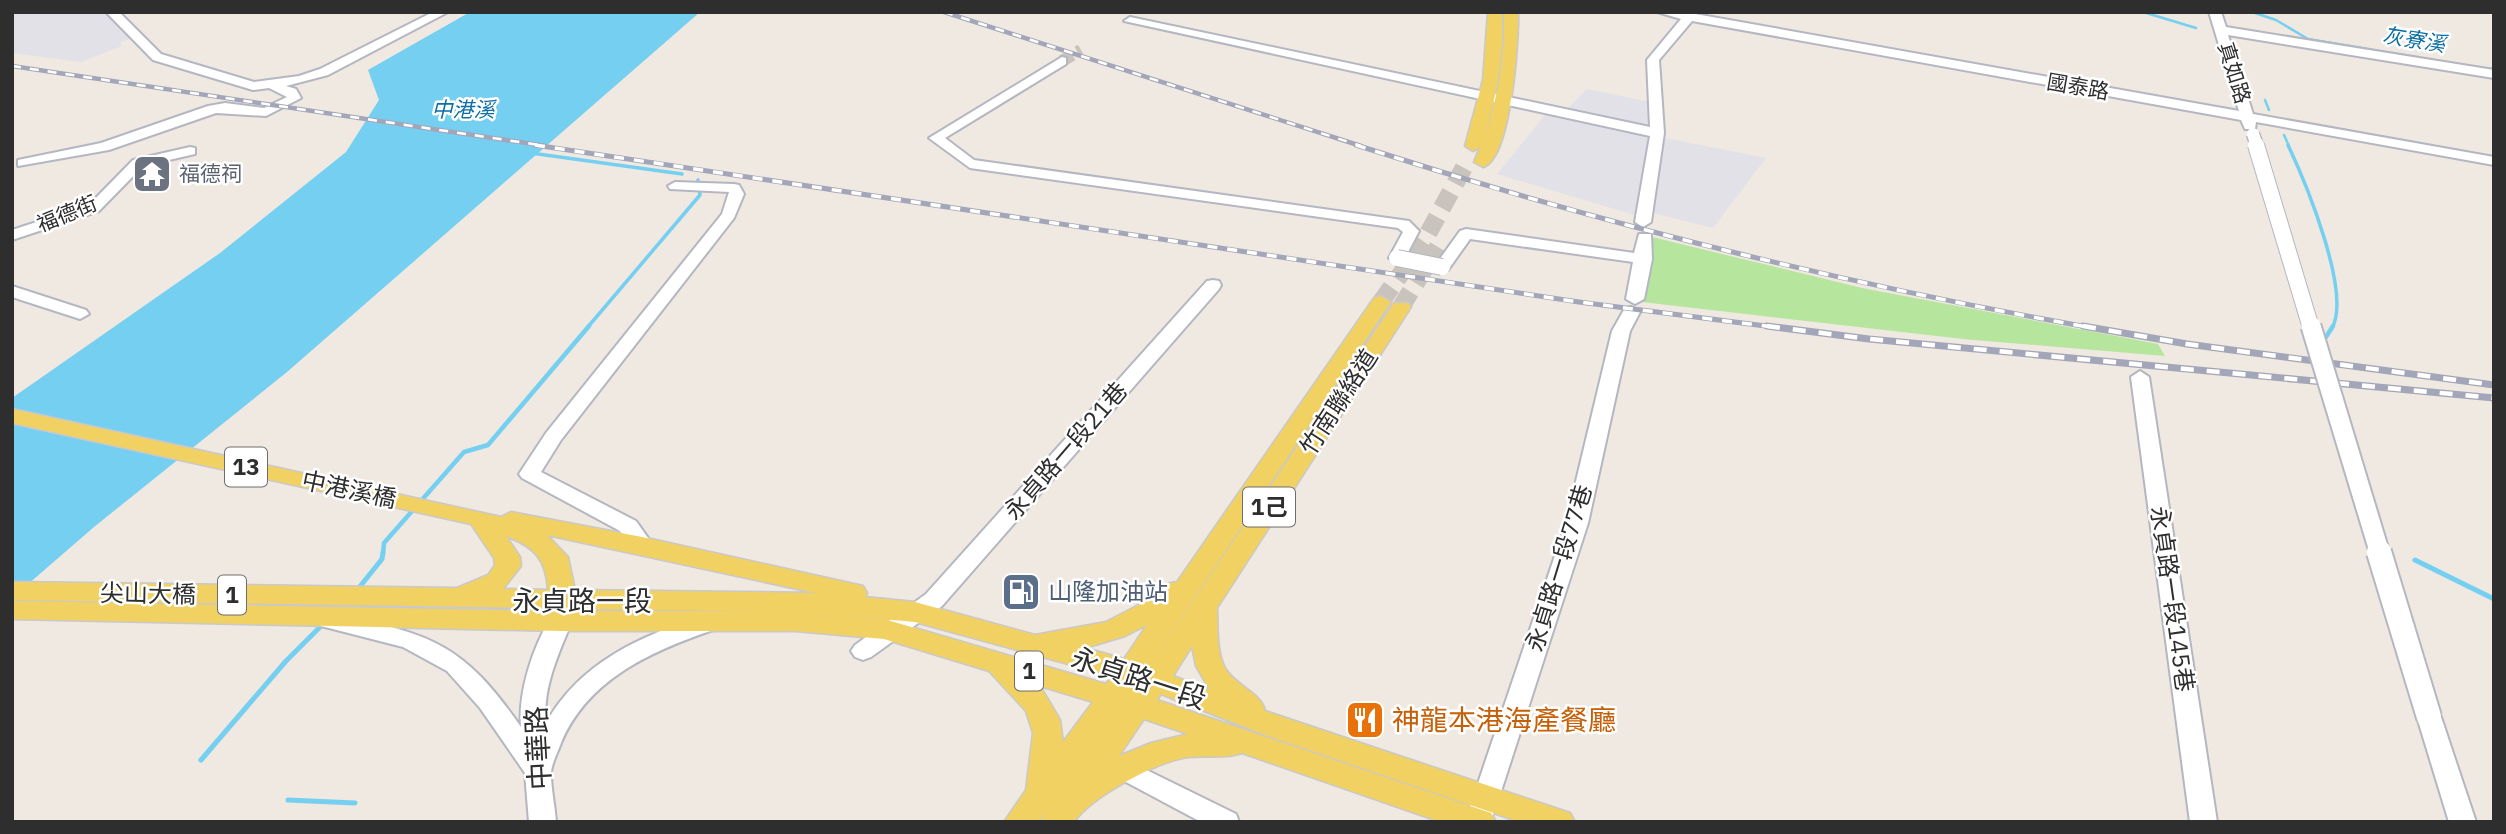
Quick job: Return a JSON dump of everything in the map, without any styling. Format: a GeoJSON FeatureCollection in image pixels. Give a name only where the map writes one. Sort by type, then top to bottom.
{"type":"FeatureCollection","features":[{"type":"Feature","properties":{"kind":"main road"},"geometry":{"type":"LineString","coordinates":[[1495,12],[1497,40],[1476,161],[1505,100],[1511,68],[1511,12]]}},
{"type":"Feature","properties":{"kind":"main road","name":"竹南聯絡道"},"geometry":{"type":"LineString","coordinates":[[1044,813],[1142,676],[1205,562],[1391,305],[1203,607],[1142,676]]}},
{"type":"Feature","properties":{"kind":"main road","name":"中港溪橋"},"geometry":{"type":"LineString","coordinates":[[12,416],[480,518]]}},
{"type":"Feature","properties":{"kind":"main road"},"geometry":{"type":"LineString","coordinates":[[445,609],[497,581],[508,566],[507,556],[480,518]]}},
{"type":"Feature","properties":{"kind":"main road","name":"13"},"geometry":{"type":"LineString","coordinates":[[480,518],[528,522],[858,594],[904,622]]}},
{"type":"Feature","properties":{"kind":"main road","name":"中華路"},"geometry":{"type":"LineString","coordinates":[[480,518],[544,543],[557,554],[562,573],[561,611]]}},
{"type":"Feature","properties":{"kind":"main road"},"geometry":{"type":"LineString","coordinates":[[1044,813],[1048,755],[1046,715],[1004,650],[1117,630],[1156,608],[1205,562]]}},
{"type":"Feature","properties":{"kind":"main road","name":"尖山大橋"},"geometry":{"type":"LineString","coordinates":[[12,591],[445,609]]}},
{"type":"Feature","properties":{"kind":"main road","name":"永貞路一段"},"geometry":{"type":"LineString","coordinates":[[561,611],[828,603],[1004,650],[1142,676],[1270,738]]}},
{"type":"Feature","properties":{"kind":"main road"},"geometry":{"type":"LineString","coordinates":[[1203,607],[1204,650],[1211,673],[1270,738]]}},
{"type":"Feature","properties":{"kind":"main road","name":"永貞路一段"},"geometry":{"type":"LineString","coordinates":[[445,609],[561,611],[717,620],[904,622]]}},
{"type":"Feature","properties":{"kind":"main road","name":"尖山大橋"},"geometry":{"type":"LineString","coordinates":[[12,610],[304,614],[445,609]]}},
{"type":"Feature","properties":{"kind":"main road","name":"永貞路一段"},"geometry":{"type":"LineString","coordinates":[[1004,650],[1125,702],[1270,738],[1481,813],[1559,822]]}},
{"type":"Feature","properties":{"kind":"main road"},"geometry":{"type":"LineString","coordinates":[[1044,813],[1119,767],[1172,748],[1270,738]]}},
{"type":"Feature","properties":{"kind":"street"},"geometry":{"type":"LineString","coordinates":[[112,12],[157,57],[253,86],[273,85],[324,72],[442,12]]}},
{"type":"Feature","properties":{"kind":"street","name":"國泰路"},"geometry":{"type":"LineString","coordinates":[[1663,12],[1695,16],[2250,126],[2494,161]]}},
{"type":"Feature","properties":{"kind":"street","name":"真如路"},"geometry":{"type":"LineString","coordinates":[[2215,12],[2463,822]]}},
{"type":"Feature","properties":{"kind":"street","name":"永貞路一段77巷"},"geometry":{"type":"LineString","coordinates":[[1481,813],[1577,523],[1620,331],[1633,305],[1644,259],[1644,230],[1657,133],[1653,60],[1695,16]]}},
{"type":"Feature","properties":{"kind":"street"},"geometry":{"type":"LineString","coordinates":[[1130,21],[1657,133]]}},
{"type":"Feature","properties":{"kind":"street"},"geometry":{"type":"LineString","coordinates":[[2221,30],[2494,74]]}},
{"type":"Feature","properties":{"kind":"street"},"geometry":{"type":"LineString","coordinates":[[1062,61],[936,138],[970,164],[1403,224],[1411,230],[1397,258],[1442,267],[1466,234],[1644,259]]}},
{"type":"Feature","properties":{"kind":"street"},"geometry":{"type":"LineString","coordinates":[[23,163],[104,146],[212,109],[225,107],[267,112],[294,98],[291,92],[273,85]]}},
{"type":"Feature","properties":{"kind":"street","name":"福德街"},"geometry":{"type":"LineString","coordinates":[[12,235],[94,208],[138,163],[190,151]]}},
{"type":"Feature","properties":{"kind":"street"},"geometry":{"type":"LineString","coordinates":[[642,545],[628,526],[529,474],[552,437],[729,215],[737,194],[734,188],[675,186]]}},
{"type":"Feature","properties":{"kind":"street","name":"永貞路一段21巷"},"geometry":{"type":"LineString","coordinates":[[863,651],[934,600],[1213,285]]}},
{"type":"Feature","properties":{"kind":"street"},"geometry":{"type":"LineString","coordinates":[[13,292],[80,314]]}},
{"type":"Feature","properties":{"kind":"street","name":"永貞路一段145巷"},"geometry":{"type":"LineString","coordinates":[[2140,377],[2204,822]]}},
{"type":"Feature","properties":{"kind":"street","name":"中華路"},"geometry":{"type":"LineString","coordinates":[[542,822],[532,711],[541,669],[561,611]]}},
{"type":"Feature","properties":{"kind":"street"},"geometry":{"type":"LineString","coordinates":[[304,614],[421,645],[455,664],[486,700],[538,771]]}},
{"type":"Feature","properties":{"kind":"street"},"geometry":{"type":"LineString","coordinates":[[538,771],[557,725],[582,692],[610,667],[642,646],[717,620]]}},
{"type":"Feature","properties":{"kind":"street"},"geometry":{"type":"LineString","coordinates":[[1119,767],[1226,822]]}},
{"type":"Feature","properties":{"kind":"shaded area"},"geometry":{"type":"Polygon","coordinates":[[[12,12],[104,12],[130,39],[120,42],[122,46],[81,62],[12,53],[12,12]]]}},
{"type":"Feature","properties":{"kind":"shaded area"},"geometry":{"type":"Polygon","coordinates":[[[1587,89],[1650,102],[1651,129],[1665,138],[1766,158],[1713,228],[1653,213],[1651,218],[1638,216],[1497,174],[1548,111],[1562,115],[1587,89]]]}},
{"type":"Feature","properties":{"kind":"green space"},"geometry":{"type":"Polygon","coordinates":[[[1652,237],[1862,288],[2158,344],[2165,356],[1963,339],[1642,302],[1652,237]]]}},
{"type":"Feature","properties":{"kind":"water","name":"中港溪"},"geometry":{"type":"Polygon","coordinates":[[[470,12],[700,12],[287,372],[94,527],[12,598],[12,398],[220,253],[346,152],[379,100],[368,70],[470,12]]]}},
{"type":"Feature","properties":{"kind":"waterway"},"geometry":{"type":"LineString","coordinates":[[2143,12],[2196,28]]}},
{"type":"Feature","properties":{"kind":"waterway","name":"灰寮溪"},"geometry":{"type":"LineString","coordinates":[[2252,12],[2276,20],[2308,39],[2438,61]]}},
{"type":"Feature","properties":{"kind":"waterway","name":"灰寮溪"},"geometry":{"type":"LineString","coordinates":[[2478,68],[2494,69]]}},
{"type":"Feature","properties":{"kind":"waterway"},"geometry":{"type":"LineString","coordinates":[[2265,100],[2269,110]]}},
{"type":"Feature","properties":{"kind":"waterway"},"geometry":{"type":"LineString","coordinates":[[2284,135],[2289,146]]}},
{"type":"Feature","properties":{"kind":"waterway"},"geometry":{"type":"LineString","coordinates":[[2288,145],[2315,209],[2331,264],[2337,312],[2332,327]]}},
{"type":"Feature","properties":{"kind":"waterway"},"geometry":{"type":"LineString","coordinates":[[531,153],[682,174]]}},
{"type":"Feature","properties":{"kind":"waterway"},"geometry":{"type":"LineString","coordinates":[[587,328],[700,195],[698,180]]}},
{"type":"Feature","properties":{"kind":"waterway"},"geometry":{"type":"LineString","coordinates":[[383,554],[384,543],[464,452],[488,445],[589,326]]}},
{"type":"Feature","properties":{"kind":"waterway"},"geometry":{"type":"LineString","coordinates":[[2326,337],[2332,327]]}},
{"type":"Feature","properties":{"kind":"waterway"},"geometry":{"type":"LineString","coordinates":[[358,589],[382,559],[383,552]]}},
{"type":"Feature","properties":{"kind":"waterway"},"geometry":{"type":"LineString","coordinates":[[2415,560],[2494,599]]}},
{"type":"Feature","properties":{"kind":"waterway"},"geometry":{"type":"LineString","coordinates":[[201,760],[286,661],[324,623]]}},
{"type":"Feature","properties":{"kind":"waterway"},"geometry":{"type":"LineString","coordinates":[[288,800],[355,803]]}},
{"type":"Feature","properties":{"kind":"tunnel"},"geometry":{"type":"LineString","coordinates":[[1062,61],[1081,50]]}},
{"type":"Feature","properties":{"kind":"tunnel"},"geometry":{"type":"LineString","coordinates":[[1381,302],[1424,241],[1468,160]]}},
{"type":"Feature","properties":{"kind":"tunnel"},"geometry":{"type":"LineString","coordinates":[[1401,307],[1438,247]]}},
{"type":"Feature","properties":{"kind":"railway"},"geometry":{"type":"LineString","coordinates":[[944,12],[1361,146]]}},
{"type":"Feature","properties":{"kind":"railway"},"geometry":{"type":"LineString","coordinates":[[12,66],[546,146]]}},
{"type":"Feature","properties":{"kind":"railway"},"geometry":{"type":"LineString","coordinates":[[535,145],[1579,302],[1781,328]]}},
{"type":"Feature","properties":{"kind":"railway"},"geometry":{"type":"LineString","coordinates":[[1356,145],[1629,226],[1721,249],[1906,292],[2093,328]]}},
{"type":"Feature","properties":{"kind":"railway"},"geometry":{"type":"LineString","coordinates":[[1767,326],[1869,339],[2494,398]]}},
{"type":"Feature","properties":{"kind":"railway"},"geometry":{"type":"LineString","coordinates":[[2083,326],[2187,344],[2494,385]]}},
{"type":"Feature","properties":{"kind":"place","name":"福德祠"},"geometry":{"type":"Point","coordinates":[152,174]}},
{"type":"Feature","properties":{"kind":"place","name":"山隆加油站"},"geometry":{"type":"Point","coordinates":[1021,592]}},
{"type":"Feature","properties":{"kind":"place","name":"神龍本港海產餐廳"},"geometry":{"type":"Point","coordinates":[1365,720]}}]}
